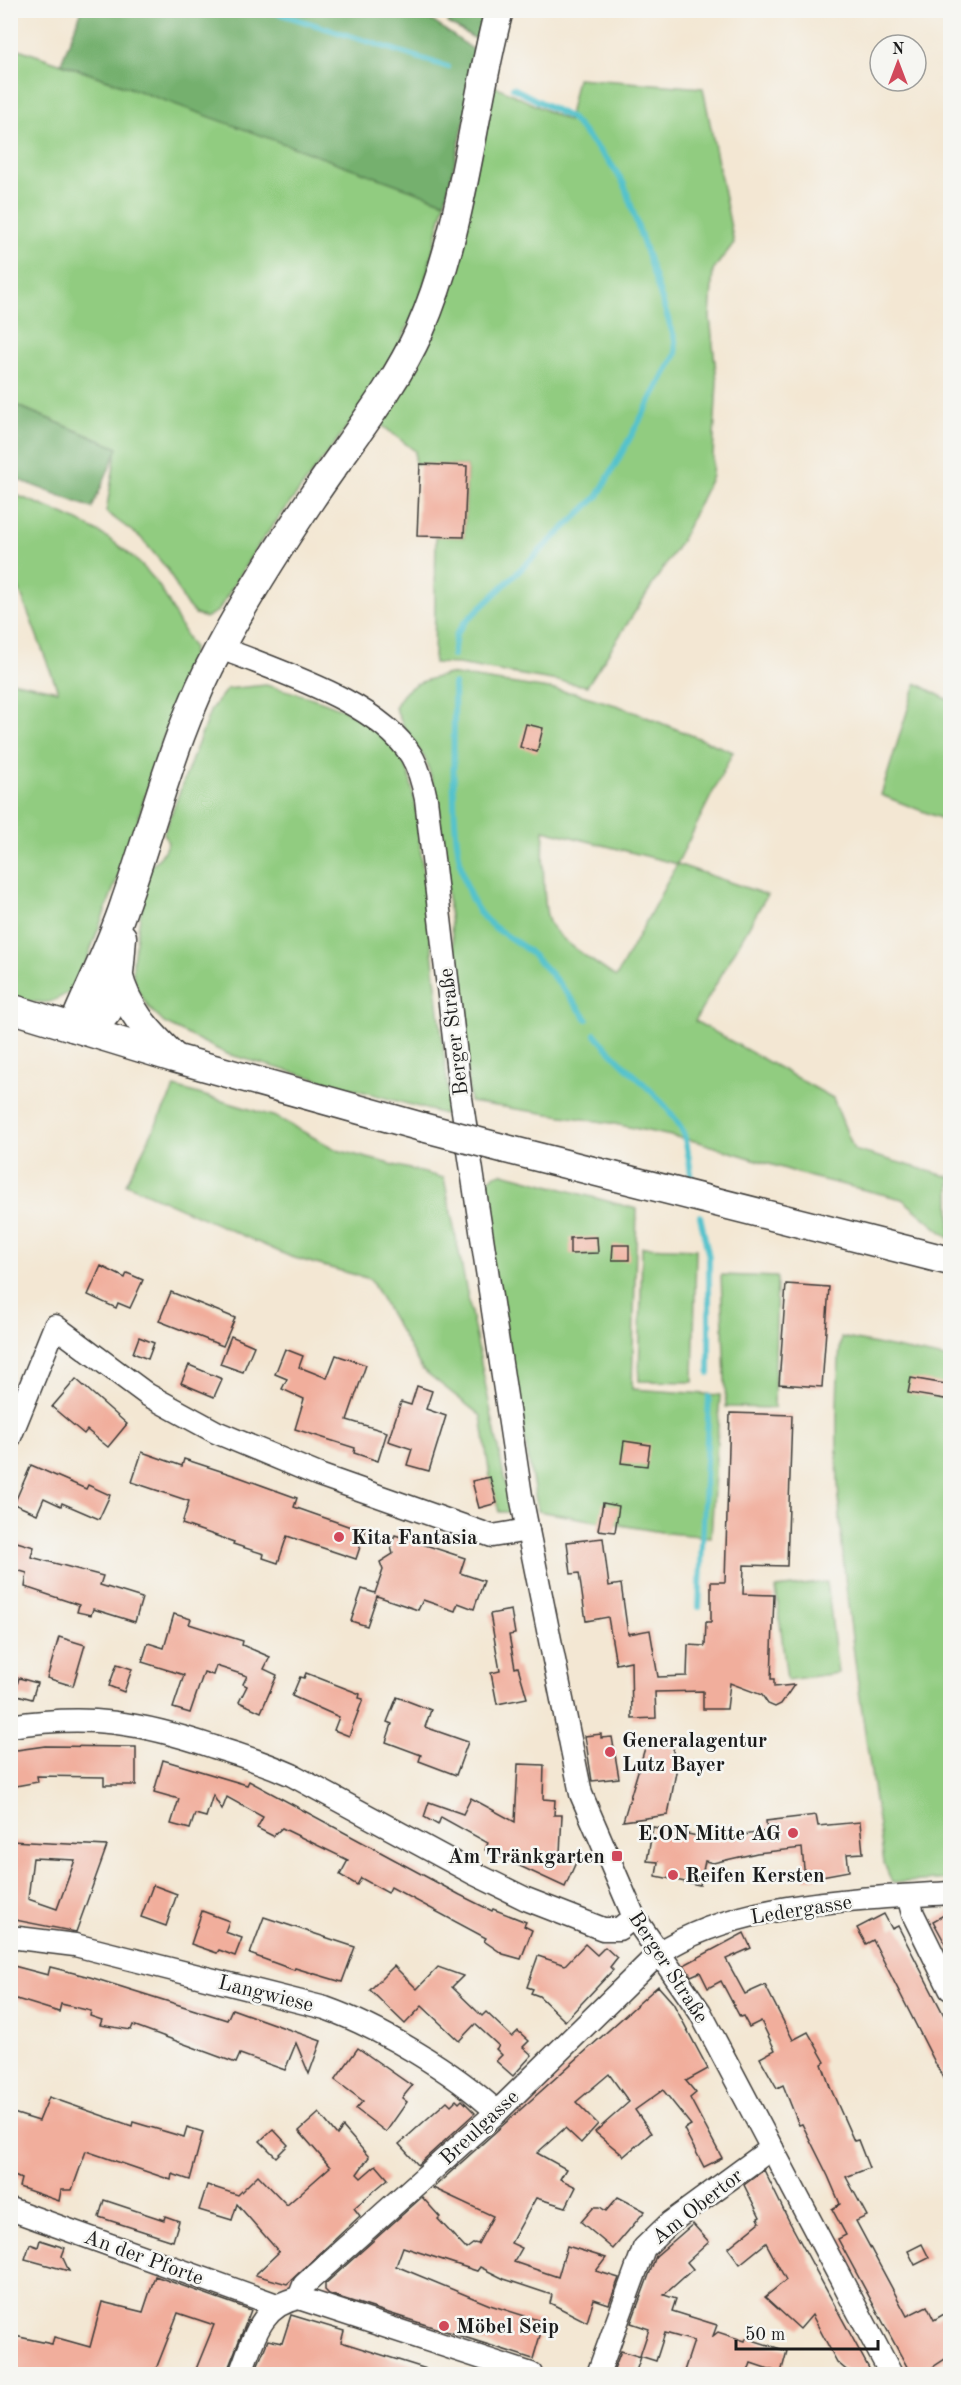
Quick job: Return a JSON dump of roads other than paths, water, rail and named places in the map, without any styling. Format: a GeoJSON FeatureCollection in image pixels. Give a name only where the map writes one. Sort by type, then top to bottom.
{"type":"FeatureCollection","features":[{"type":"Feature","properties":{"kind":"main road"},"geometry":{"type":"LineString","coordinates":[[73,1027],[125,905],[174,753],[219,647],[311,499],[394,380],[420,331],[432,299],[455,218],[488,55],[500,10]]}},
{"type":"Feature","properties":{"kind":"main road"},"geometry":{"type":"LineString","coordinates":[[73,1027],[99,1019],[107,1012],[118,974],[125,905]]}},
{"type":"Feature","properties":{"kind":"main road"},"geometry":{"type":"LineString","coordinates":[[118,974],[126,1000],[134,1015],[174,1058]]}},
{"type":"Feature","properties":{"kind":"main road"},"geometry":{"type":"LineString","coordinates":[[10,1008],[174,1058],[422,1127],[951,1261]]}},
{"type":"Feature","properties":{"kind":"street","name":"Berger Straße"},"geometry":{"type":"LineString","coordinates":[[219,647],[338,696],[369,714],[400,741],[415,762],[422,781],[461,1098],[519,1485],[581,1794],[634,1917],[700,2012],[891,2374]]}},
{"type":"Feature","properties":{"kind":"street"},"geometry":{"type":"LineString","coordinates":[[10,1437],[55,1326],[148,1395],[216,1432],[319,1475],[492,1536],[528,1530]]}},
{"type":"Feature","properties":{"kind":"street"},"geometry":{"type":"LineString","coordinates":[[10,1726],[85,1719],[126,1722],[158,1729],[269,1764],[473,1874],[526,1899],[603,1929],[619,1929],[634,1917]]}},
{"type":"Feature","properties":{"kind":"street","name":"Ledergasse"},"geometry":{"type":"LineString","coordinates":[[659,1953],[680,1940],[742,1918],[884,1897],[951,1893]]}},
{"type":"Feature","properties":{"kind":"street"},"geometry":{"type":"LineString","coordinates":[[908,1896],[913,1914],[951,1989]]}},
{"type":"Feature","properties":{"kind":"street","name":"Langwiese"},"geometry":{"type":"LineString","coordinates":[[10,1937],[75,1945],[325,2008],[353,2018],[475,2091],[497,2112]]}},
{"type":"Feature","properties":{"kind":"street","name":"Breulgasse"},"geometry":{"type":"LineString","coordinates":[[306,2301],[304,2285],[497,2112],[659,1953]]}},
{"type":"Feature","properties":{"kind":"street","name":"Am Obertor"},"geometry":{"type":"LineString","coordinates":[[598,2374],[644,2248],[671,2222],[772,2148]]}},
{"type":"Feature","properties":{"kind":"street","name":"An der Pforte"},"geometry":{"type":"LineString","coordinates":[[10,2209],[277,2305]]}},
{"type":"Feature","properties":{"kind":"street"},"geometry":{"type":"LineString","coordinates":[[240,2374],[260,2324],[277,2305],[306,2301],[531,2374]]}},
{"type":"Feature","properties":{"kind":"waterway"},"geometry":{"type":"LineString","coordinates":[[268,10],[448,67]]}},
{"type":"Feature","properties":{"kind":"waterway"},"geometry":{"type":"LineString","coordinates":[[453,655],[456,635],[464,623],[598,496],[676,354],[675,340],[624,184],[611,164],[571,118],[513,88]]}},
{"type":"Feature","properties":{"kind":"waterway"},"geometry":{"type":"LineString","coordinates":[[454,684],[454,809],[463,874],[472,900],[486,920],[527,950],[543,966],[587,1019]]}},
{"type":"Feature","properties":{"kind":"waterway"},"geometry":{"type":"LineString","coordinates":[[595,1034],[650,1090],[680,1126],[687,1145],[692,1180]]}},
{"type":"Feature","properties":{"kind":"waterway"},"geometry":{"type":"LineString","coordinates":[[700,1216],[709,1257],[709,1373]]}},
{"type":"Feature","properties":{"kind":"waterway"},"geometry":{"type":"LineString","coordinates":[[699,1607],[709,1397]]}},
{"type":"Feature","properties":{"kind":"place","name":"Kita Fantasia"},"geometry":{"type":"Point","coordinates":[339,1537]}},
{"type":"Feature","properties":{"kind":"place","name":"Generalagentur Lutz Bayer"},"geometry":{"type":"Point","coordinates":[610,1752]}},
{"type":"Feature","properties":{"kind":"place","name":"E.ON Mitte AG"},"geometry":{"type":"Point","coordinates":[793,1833]}},
{"type":"Feature","properties":{"kind":"place","name":"Am Tränkgarten"},"geometry":{"type":"Point","coordinates":[617,1856]}},
{"type":"Feature","properties":{"kind":"place","name":"Reifen Kersten"},"geometry":{"type":"Point","coordinates":[673,1875]}},
{"type":"Feature","properties":{"kind":"place","name":"Möbel Seip"},"geometry":{"type":"Point","coordinates":[444,2326]}}]}
